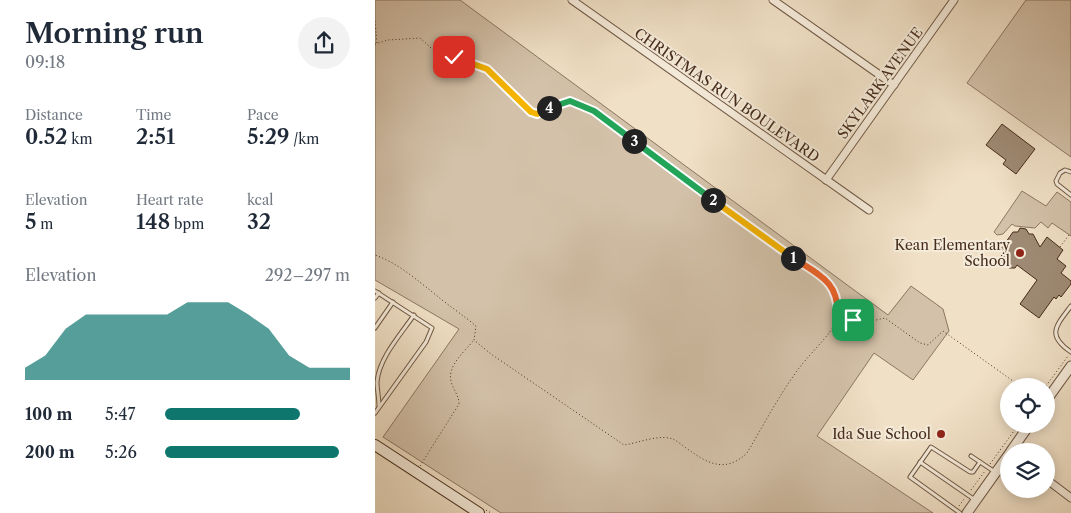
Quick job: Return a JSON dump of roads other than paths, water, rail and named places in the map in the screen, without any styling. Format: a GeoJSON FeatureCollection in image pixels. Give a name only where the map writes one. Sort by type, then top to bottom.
{"type":"FeatureCollection","features":[{"type":"Feature","properties":{"kind":"main road"},"geometry":{"type":"LineString","coordinates":[[375,445],[479,513]]}},
{"type":"Feature","properties":{"kind":"street","name":"CHRISTMAS RUN BOULEVARD"},"geometry":{"type":"LineString","coordinates":[[572,0],[869,210]]}},
{"type":"Feature","properties":{"kind":"street"},"geometry":{"type":"LineString","coordinates":[[773,0],[894,85]]}},
{"type":"Feature","properties":{"kind":"street","name":"SKYLARK AVENUE"},"geometry":{"type":"LineString","coordinates":[[826,180],[954,0]]}},
{"type":"Feature","properties":{"kind":"street"},"geometry":{"type":"LineString","coordinates":[[1055,388],[1071,366]]}},
{"type":"Feature","properties":{"kind":"street"},"geometry":{"type":"LineString","coordinates":[[967,513],[1000,467]]}},
{"type":"Feature","properties":{"kind":"street"},"geometry":{"type":"LineString","coordinates":[[1055,486],[1071,498]]}},
{"type":"Feature","properties":{"kind":"lane"},"geometry":{"type":"LineString","coordinates":[[1071,172],[1065,170],[1060,173],[1056,180],[1057,184],[1071,195]]}},
{"type":"Feature","properties":{"kind":"lane"},"geometry":{"type":"LineString","coordinates":[[375,298],[377,292],[432,328],[426,342],[375,413]]}},
{"type":"Feature","properties":{"kind":"lane"},"geometry":{"type":"LineString","coordinates":[[375,328],[393,302]]}},
{"type":"Feature","properties":{"kind":"lane"},"geometry":{"type":"LineString","coordinates":[[1071,306],[1055,331],[1055,337],[1058,342],[1071,352]]}},
{"type":"Feature","properties":{"kind":"lane"},"geometry":{"type":"LineString","coordinates":[[379,406],[377,382],[379,371],[414,315]]}},
{"type":"Feature","properties":{"kind":"lane"},"geometry":{"type":"LineString","coordinates":[[960,513],[909,477],[931,447],[970,472],[973,472],[980,462]]}},
{"type":"Feature","properties":{"kind":"lane"},"geometry":{"type":"LineString","coordinates":[[971,456],[996,472]]}},
{"type":"Feature","properties":{"kind":"lane"},"geometry":{"type":"LineString","coordinates":[[920,462],[976,501]]}},
{"type":"Feature","properties":{"kind":"place","name":"Kean Elementary School"},"geometry":{"type":"Point","coordinates":[1020,253]}},
{"type":"Feature","properties":{"kind":"place","name":"Ida Sue School"},"geometry":{"type":"Point","coordinates":[941,434]}}]}
